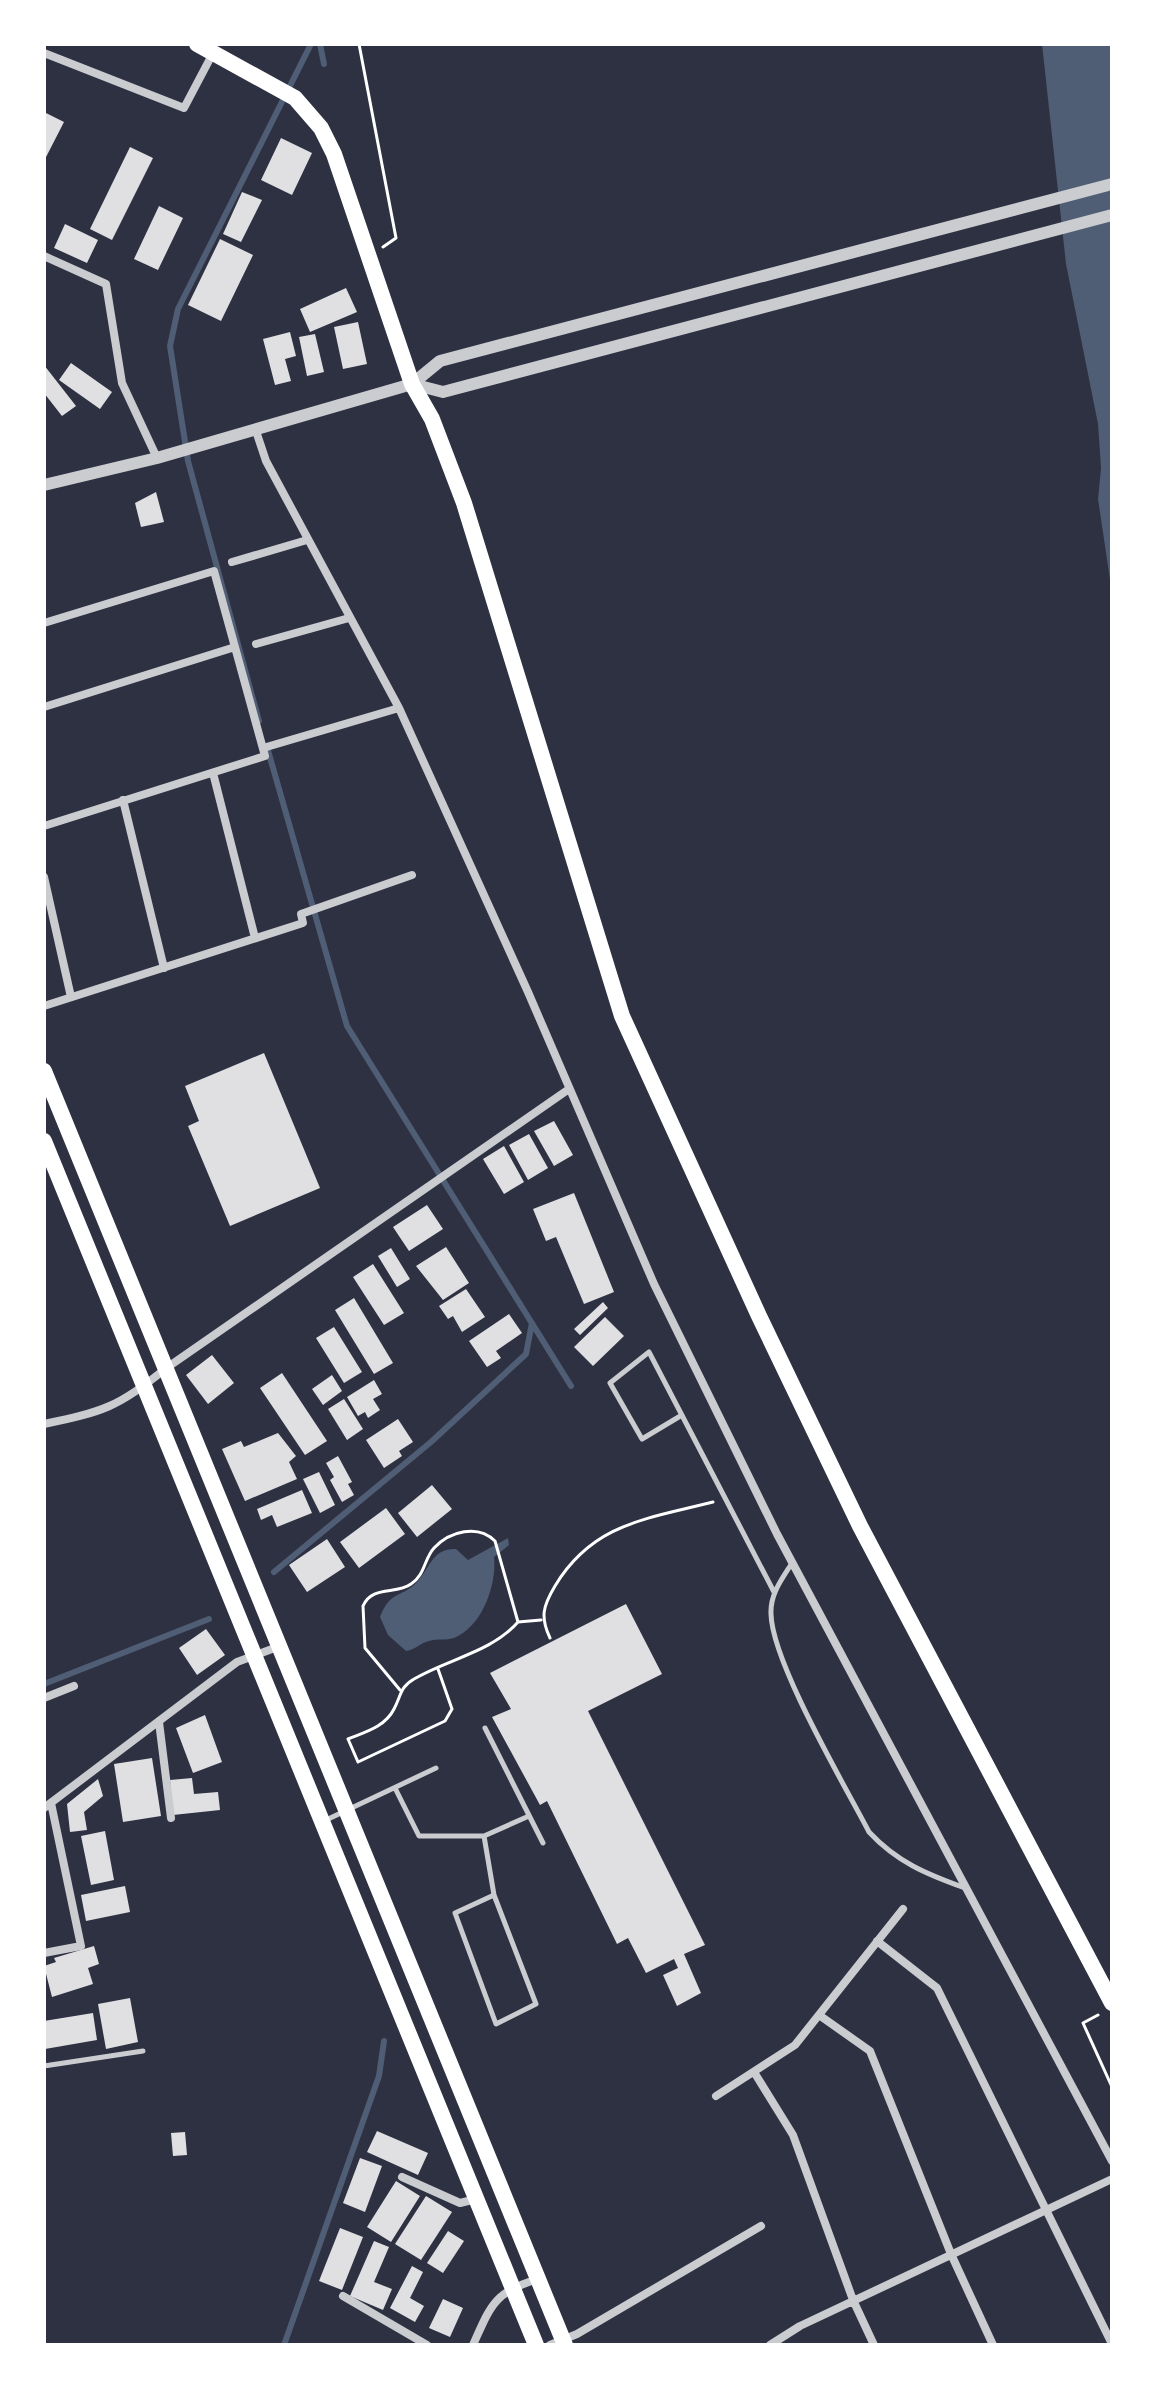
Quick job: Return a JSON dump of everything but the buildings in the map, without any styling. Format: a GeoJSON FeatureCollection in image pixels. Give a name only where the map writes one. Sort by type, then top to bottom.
{"type":"FeatureCollection","features":[{"type":"Feature","properties":{"kind":"main road"},"geometry":{"type":"LineString","coordinates":[[197,44],[295,98],[321,128],[334,154],[412,384],[432,419],[464,503],[622,1016],[860,1526],[1107,2008]]}},
{"type":"Feature","properties":{"kind":"main road"},"geometry":{"type":"LineString","coordinates":[[44,1071],[538,2279],[559,2343]]}},
{"type":"Feature","properties":{"kind":"main road"},"geometry":{"type":"LineString","coordinates":[[44,1141],[48,1160],[144,1386],[536,2345]]}},
{"type":"Feature","properties":{"kind":"street"},"geometry":{"type":"LineString","coordinates":[[44,53],[184,108],[213,53]]}},
{"type":"Feature","properties":{"kind":"street"},"geometry":{"type":"LineString","coordinates":[[44,485],[256,431],[412,384],[440,361],[1112,184]]}},
{"type":"Feature","properties":{"kind":"street"},"geometry":{"type":"LineString","coordinates":[[412,384],[443,392],[1112,215]]}},
{"type":"Feature","properties":{"kind":"street"},"geometry":{"type":"LineString","coordinates":[[44,256],[106,284],[122,383],[157,458]]}},
{"type":"Feature","properties":{"kind":"street"},"geometry":{"type":"LineString","coordinates":[[256,431],[266,461],[399,708],[654,1284],[792,1563],[1112,2161]]}},
{"type":"Feature","properties":{"kind":"street"},"geometry":{"type":"LineString","coordinates":[[232,562],[307,540]]}},
{"type":"Feature","properties":{"kind":"street"},"geometry":{"type":"LineString","coordinates":[[44,623],[214,571],[265,756],[44,826]]}},
{"type":"Feature","properties":{"kind":"street"},"geometry":{"type":"LineString","coordinates":[[256,644],[349,618]]}},
{"type":"Feature","properties":{"kind":"street"},"geometry":{"type":"LineString","coordinates":[[44,707],[235,647]]}},
{"type":"Feature","properties":{"kind":"street"},"geometry":{"type":"LineString","coordinates":[[263,748],[399,708]]}},
{"type":"Feature","properties":{"kind":"street"},"geometry":{"type":"LineString","coordinates":[[213,773],[255,938]]}},
{"type":"Feature","properties":{"kind":"street"},"geometry":{"type":"LineString","coordinates":[[123,800],[164,968]]}},
{"type":"Feature","properties":{"kind":"street"},"geometry":{"type":"LineString","coordinates":[[44,1006],[303,923],[301,914],[412,875]]}},
{"type":"Feature","properties":{"kind":"street"},"geometry":{"type":"LineString","coordinates":[[44,877],[71,997]]}},
{"type":"Feature","properties":{"kind":"street"},"geometry":{"type":"LineString","coordinates":[[44,1424],[94,1413],[125,1401],[165,1369],[569,1089]]}},
{"type":"Feature","properties":{"kind":"street"},"geometry":{"type":"LineString","coordinates":[[48,1160],[76,1149]]}},
{"type":"Feature","properties":{"kind":"street"},"geometry":{"type":"LineString","coordinates":[[44,1953],[81,1946],[47,1806],[237,1662],[281,1645]]}},
{"type":"Feature","properties":{"kind":"street"},"geometry":{"type":"LineString","coordinates":[[44,1698],[74,1686]]}},
{"type":"Feature","properties":{"kind":"street"},"geometry":{"type":"LineString","coordinates":[[159,1722],[171,1818]]}},
{"type":"Feature","properties":{"kind":"street"},"geometry":{"type":"LineString","coordinates":[[716,2096],[795,2045],[903,1909]]}},
{"type":"Feature","properties":{"kind":"street"},"geometry":{"type":"LineString","coordinates":[[877,1941],[937,1988],[1112,2344]]}},
{"type":"Feature","properties":{"kind":"street"},"geometry":{"type":"LineString","coordinates":[[819,2015],[870,2051],[951,2254],[993,2345]]}},
{"type":"Feature","properties":{"kind":"street"},"geometry":{"type":"LineString","coordinates":[[754,2072],[793,2135],[853,2300],[874,2345]]}},
{"type":"Feature","properties":{"kind":"street"},"geometry":{"type":"LineString","coordinates":[[402,2177],[460,2203],[477,2199]]}},
{"type":"Feature","properties":{"kind":"street"},"geometry":{"type":"LineString","coordinates":[[770,2345],[800,2326],[853,2300],[1112,2179]]}},
{"type":"Feature","properties":{"kind":"street"},"geometry":{"type":"LineString","coordinates":[[559,2343],[761,2226]]}},
{"type":"Feature","properties":{"kind":"street"},"geometry":{"type":"LineString","coordinates":[[473,2345],[491,2303],[513,2287],[538,2279]]}},
{"type":"Feature","properties":{"kind":"street"},"geometry":{"type":"LineString","coordinates":[[343,2296],[427,2345]]}},
{"type":"Feature","properties":{"kind":"lane"},"geometry":{"type":"LineString","coordinates":[[682,1415],[642,1439],[610,1383],[649,1352],[682,1415],[725,1499],[774,1592]]}},
{"type":"Feature","properties":{"kind":"lane"},"geometry":{"type":"LineString","coordinates":[[792,1563],[774,1592],[771,1613],[777,1647],[869,1832],[888,1853],[915,1870],[966,1888]]}},
{"type":"Feature","properties":{"kind":"lane"},"geometry":{"type":"LineString","coordinates":[[485,1728],[543,1843]]}},
{"type":"Feature","properties":{"kind":"lane"},"geometry":{"type":"LineString","coordinates":[[323,1822],[436,1768]]}},
{"type":"Feature","properties":{"kind":"lane"},"geometry":{"type":"LineString","coordinates":[[395,1788],[419,1836],[484,1836],[529,1816]]}},
{"type":"Feature","properties":{"kind":"lane"},"geometry":{"type":"LineString","coordinates":[[484,1836],[494,1895],[536,2004],[496,2024],[455,1913],[494,1895]]}},
{"type":"Feature","properties":{"kind":"lane"},"geometry":{"type":"LineString","coordinates":[[44,2066],[143,2051]]}},
{"type":"Feature","properties":{"kind":"path"},"geometry":{"type":"LineString","coordinates":[[359,44],[396,238],[370,256]]}},
{"type":"Feature","properties":{"kind":"path"},"geometry":{"type":"LineString","coordinates":[[550,1638],[541,1620],[546,1600],[567,1567],[600,1537],[617,1526],[725,1499]]}},
{"type":"Feature","properties":{"kind":"path"},"geometry":{"type":"LineString","coordinates":[[400,1690],[365,1648],[363,1606],[373,1594],[408,1586],[420,1577],[433,1549],[444,1539],[482,1531],[495,1541],[518,1622]]}},
{"type":"Feature","properties":{"kind":"path"},"geometry":{"type":"LineString","coordinates":[[337,1743],[377,1727],[388,1717],[400,1690],[412,1679],[510,1632],[518,1622],[541,1620]]}},
{"type":"Feature","properties":{"kind":"path"},"geometry":{"type":"LineString","coordinates":[[347,1767],[445,1721],[452,1709],[438,1669]]}},
{"type":"Feature","properties":{"kind":"path"},"geometry":{"type":"LineString","coordinates":[[348,1739],[358,1762]]}},
{"type":"Feature","properties":{"kind":"path"},"geometry":{"type":"LineString","coordinates":[[1107,2008],[1083,2023],[1112,2087]]}},
{"type":"Feature","properties":{"kind":"water"},"geometry":{"type":"Polygon","coordinates":[[[1042,44],[1112,44],[1112,593],[1098,499],[1101,468],[1098,424],[1066,264],[1042,44]]]}},
{"type":"Feature","properties":{"kind":"water"},"geometry":{"type":"Polygon","coordinates":[[[508,1538],[509,1545],[494,1557],[493,1580],[486,1604],[464,1633],[451,1639],[426,1642],[406,1651],[388,1635],[380,1617],[384,1609],[392,1599],[415,1584],[436,1556],[456,1549],[468,1560],[508,1538]]]}},
{"type":"Feature","properties":{"kind":"waterway"},"geometry":{"type":"LineString","coordinates":[[259,721],[188,461],[170,346],[178,309],[311,44]]}},
{"type":"Feature","properties":{"kind":"waterway"},"geometry":{"type":"LineString","coordinates":[[320,44],[324,64]]}},
{"type":"Feature","properties":{"kind":"waterway"},"geometry":{"type":"LineString","coordinates":[[267,747],[347,1026],[571,1386]]}},
{"type":"Feature","properties":{"kind":"waterway"},"geometry":{"type":"LineString","coordinates":[[274,1572],[431,1442],[526,1354],[532,1323]]}},
{"type":"Feature","properties":{"kind":"waterway"},"geometry":{"type":"LineString","coordinates":[[44,1684],[209,1619]]}},
{"type":"Feature","properties":{"kind":"waterway"},"geometry":{"type":"LineString","coordinates":[[284,2345],[379,2076],[384,2041]]}}]}
